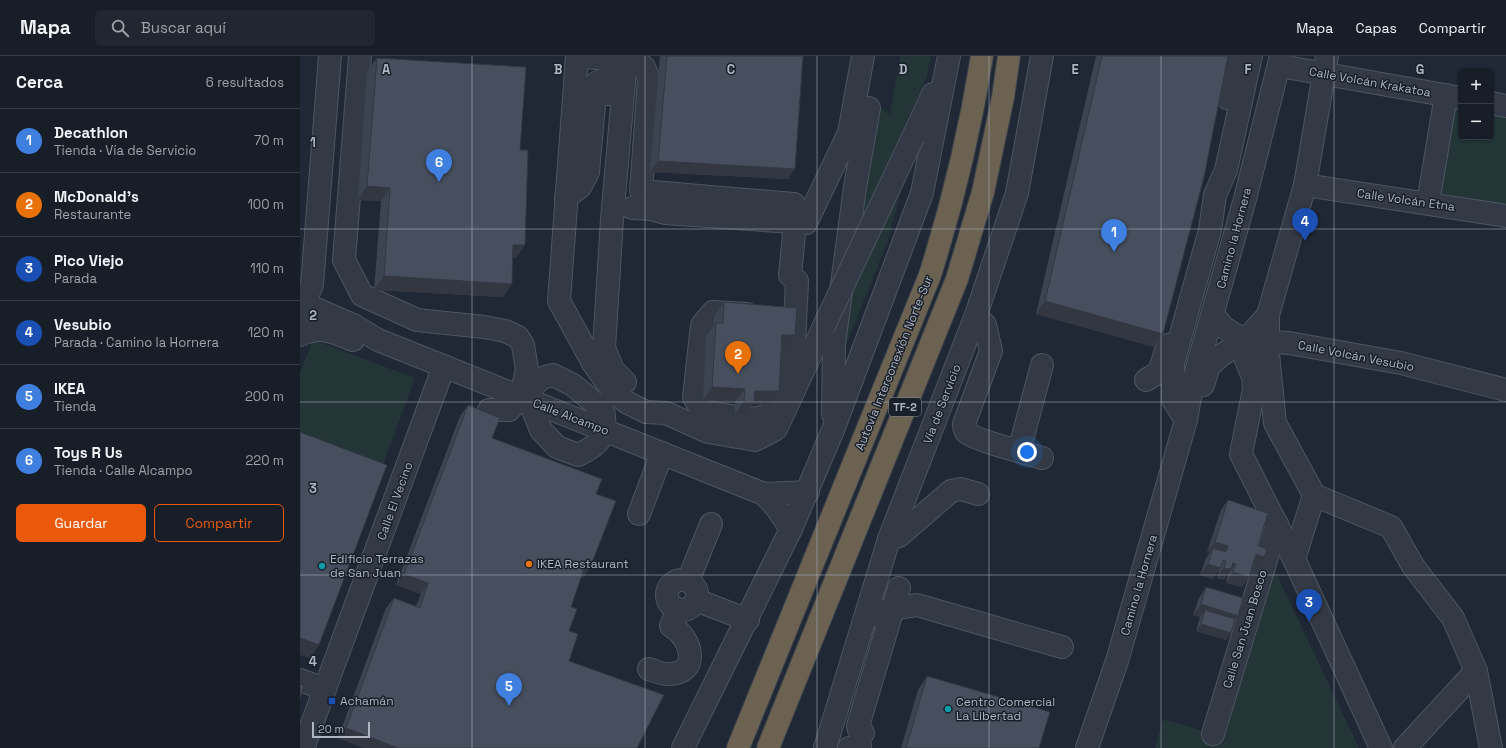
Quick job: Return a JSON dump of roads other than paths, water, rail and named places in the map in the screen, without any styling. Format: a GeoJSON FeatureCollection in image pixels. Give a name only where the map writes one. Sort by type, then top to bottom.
{"type":"FeatureCollection","features":[{"type":"Feature","properties":{"kind":"highway","name":"Autovía Interconexión Norte-Sur"},"geometry":{"type":"LineString","coordinates":[[738,748],[930,275],[949,215],[967,145],[982,56]]}},
{"type":"Feature","properties":{"kind":"highway","name":"TF-2"},"geometry":{"type":"LineString","coordinates":[[768,748],[956,279],[983,192],[1003,97],[1009,56]]}},
{"type":"Feature","properties":{"kind":"street"},"geometry":{"type":"LineString","coordinates":[[301,306],[312,285],[330,56]]}},
{"type":"Feature","properties":{"kind":"street"},"geometry":{"type":"LineString","coordinates":[[360,56],[344,260],[362,295],[417,320],[505,331],[518,337],[523,345],[526,355],[527,369],[525,399],[541,430],[557,447],[578,455],[594,447],[603,420],[598,394],[569,348],[561,321],[559,301],[566,197],[582,57],[630,66],[644,67],[649,79],[642,191],[794,204]]}},
{"type":"Feature","properties":{"kind":"street"},"geometry":{"type":"LineString","coordinates":[[632,208],[652,209],[665,213],[806,224],[849,133],[863,56]]}},
{"type":"Feature","properties":{"kind":"street","name":"Vía de Servicio"},"geometry":{"type":"LineString","coordinates":[[826,748],[889,538],[976,315],[1017,193],[1042,56]]}},
{"type":"Feature","properties":{"kind":"street"},"geometry":{"type":"LineString","coordinates":[[1146,380],[1159,372],[1179,310],[1201,222],[1205,193],[1213,170],[1234,56]]}},
{"type":"Feature","properties":{"kind":"street"},"geometry":{"type":"LineString","coordinates":[[1205,193],[1226,170],[1251,56]]}},
{"type":"Feature","properties":{"kind":"street"},"geometry":{"type":"LineString","coordinates":[[630,66],[623,94],[604,348],[612,370],[632,389],[642,394],[666,413],[708,432],[755,440],[776,429],[948,59]]}},
{"type":"Feature","properties":{"kind":"street"},"geometry":{"type":"LineString","coordinates":[[684,748],[748,620],[791,529],[833,430],[922,193],[948,59]]}},
{"type":"Feature","properties":{"kind":"street","name":"Calle Volcán Krakatoa"},"geometry":{"type":"LineString","coordinates":[[1280,61],[1326,65],[1453,96]]}},
{"type":"Feature","properties":{"kind":"street","name":"Camino la Hornera"},"geometry":{"type":"LineString","coordinates":[[1087,748],[1117,661],[1186,420],[1192,386],[1213,315],[1280,61]]}},
{"type":"Feature","properties":{"kind":"street","name":"Camino la Hornera"},"geometry":{"type":"LineString","coordinates":[[1314,495],[1275,424],[1268,341],[1268,314],[1305,185],[1326,65]]}},
{"type":"Feature","properties":{"kind":"street"},"geometry":{"type":"LineString","coordinates":[[566,197],[580,188],[588,172],[596,83],[630,66]]}},
{"type":"Feature","properties":{"kind":"street"},"geometry":{"type":"LineString","coordinates":[[595,94],[623,94]]}},
{"type":"Feature","properties":{"kind":"street"},"geometry":{"type":"LineString","coordinates":[[1428,203],[1453,96]]}},
{"type":"Feature","properties":{"kind":"street"},"geometry":{"type":"LineString","coordinates":[[1494,104],[1506,106]]}},
{"type":"Feature","properties":{"kind":"street"},"geometry":{"type":"LineString","coordinates":[[833,430],[834,344],[855,187],[870,108]]}},
{"type":"Feature","properties":{"kind":"street","name":"Calle Volcán Etna"},"geometry":{"type":"LineString","coordinates":[[1305,185],[1506,216]]}},
{"type":"Feature","properties":{"kind":"street"},"geometry":{"type":"LineString","coordinates":[[1186,420],[1173,400],[1173,362],[1210,230],[1205,193]]}},
{"type":"Feature","properties":{"kind":"street"},"geometry":{"type":"LineString","coordinates":[[794,234],[790,275],[797,282],[794,317],[794,345],[777,397],[768,416],[750,419],[702,411],[694,397],[702,325],[712,312],[794,317]]}},
{"type":"Feature","properties":{"kind":"street"},"geometry":{"type":"LineString","coordinates":[[559,301],[593,363],[612,390],[626,402],[646,412],[666,413]]}},
{"type":"Feature","properties":{"kind":"street","name":"Calle Alcampo"},"geometry":{"type":"LineString","coordinates":[[301,306],[353,325],[378,340],[525,399],[603,420],[662,453],[764,494],[808,492]]}},
{"type":"Feature","properties":{"kind":"street","name":"Camino la Hornera"},"geometry":{"type":"LineString","coordinates":[[1186,420],[1210,366],[1220,356],[1246,340],[1268,314]]}},
{"type":"Feature","properties":{"kind":"street"},"geometry":{"type":"LineString","coordinates":[[976,315],[986,325],[991,351],[964,424],[964,429],[967,433],[991,442],[1042,458]]}},
{"type":"Feature","properties":{"kind":"street","name":"Calle Volcán Vesubio"},"geometry":{"type":"LineString","coordinates":[[1213,315],[1223,326],[1246,340],[1289,343],[1401,362],[1506,390]]}},
{"type":"Feature","properties":{"kind":"street","name":"Calle Alcampo"},"geometry":{"type":"LineString","coordinates":[[300,335],[318,329],[331,331],[358,342],[378,340]]}},
{"type":"Feature","properties":{"kind":"street"},"geometry":{"type":"LineString","coordinates":[[1246,340],[1246,360],[1253,377],[1254,389],[1241,454],[1294,559],[1381,748]]}},
{"type":"Feature","properties":{"kind":"street"},"geometry":{"type":"LineString","coordinates":[[497,388],[520,367],[526,355]]}},
{"type":"Feature","properties":{"kind":"street"},"geometry":{"type":"LineString","coordinates":[[1019,451],[1042,365]]}},
{"type":"Feature","properties":{"kind":"street","name":"Calle El Vecino"},"geometry":{"type":"LineString","coordinates":[[303,748],[444,366]]}},
{"type":"Feature","properties":{"kind":"street"},"geometry":{"type":"LineString","coordinates":[[484,424],[488,410],[509,410],[525,399],[536,382],[543,377],[553,376],[573,385],[603,420]]}},
{"type":"Feature","properties":{"kind":"street"},"geometry":{"type":"LineString","coordinates":[[1248,423],[1263,419],[1275,424]]}},
{"type":"Feature","properties":{"kind":"street"},"geometry":{"type":"LineString","coordinates":[[640,514],[662,453]]}},
{"type":"Feature","properties":{"kind":"street"},"geometry":{"type":"LineString","coordinates":[[889,538],[899,536],[951,491],[961,489],[978,494]]}},
{"type":"Feature","properties":{"kind":"street","name":"Calle Alcampo"},"geometry":{"type":"LineString","coordinates":[[764,494],[776,507],[791,529]]}},
{"type":"Feature","properties":{"kind":"street"},"geometry":{"type":"LineString","coordinates":[[1294,559],[1314,495],[1391,527],[1413,566],[1453,618],[1476,671],[1491,748]]}},
{"type":"Feature","properties":{"kind":"street"},"geometry":{"type":"LineString","coordinates":[[650,669],[666,675],[684,670],[690,662],[689,646],[678,629],[682,612],[698,596],[695,587],[688,581],[711,524]]}},
{"type":"Feature","properties":{"kind":"street","name":"Calle San Juan Bosco"},"geometry":{"type":"LineString","coordinates":[[1214,734],[1276,524]]}},
{"type":"Feature","properties":{"kind":"street"},"geometry":{"type":"LineString","coordinates":[[880,567],[917,605]]}},
{"type":"Feature","properties":{"kind":"street"},"geometry":{"type":"LineString","coordinates":[[857,742],[859,730],[858,726],[899,588]]}},
{"type":"Feature","properties":{"kind":"street"},"geometry":{"type":"LineString","coordinates":[[865,618],[892,608],[917,605],[1062,647]]}},
{"type":"Feature","properties":{"kind":"street"},"geometry":{"type":"LineString","coordinates":[[682,612],[748,620]]}},
{"type":"Feature","properties":{"kind":"street"},"geometry":{"type":"LineString","coordinates":[[1405,748],[1476,671]]}},
{"type":"Feature","properties":{"kind":"street"},"geometry":{"type":"LineString","coordinates":[[300,680],[325,689]]}},
{"type":"Feature","properties":{"kind":"place","name":"Toys R Us"},"geometry":{"type":"Point","coordinates":[439,182]}},
{"type":"Feature","properties":{"kind":"place","name":"Vesubio"},"geometry":{"type":"Point","coordinates":[1305,241]}},
{"type":"Feature","properties":{"kind":"place","name":"Decathlon"},"geometry":{"type":"Point","coordinates":[1114,252]}},
{"type":"Feature","properties":{"kind":"place","name":"McDonald's"},"geometry":{"type":"Point","coordinates":[738,374]}},
{"type":"Feature","properties":{"kind":"place","name":"IKEA Restaurant"},"geometry":{"type":"Point","coordinates":[529,564]}},
{"type":"Feature","properties":{"kind":"place","name":"Edificio Terrazas de San Juan"},"geometry":{"type":"Point","coordinates":[322,566]}},
{"type":"Feature","properties":{"kind":"place","name":"Pico Viejo"},"geometry":{"type":"Point","coordinates":[1309,622]}},
{"type":"Feature","properties":{"kind":"place","name":"Achamán"},"geometry":{"type":"Point","coordinates":[332,701]}},
{"type":"Feature","properties":{"kind":"place","name":"IKEA"},"geometry":{"type":"Point","coordinates":[509,706]}},
{"type":"Feature","properties":{"kind":"place","name":"Centro Comercial La Libertad"},"geometry":{"type":"Point","coordinates":[948,709]}}]}
